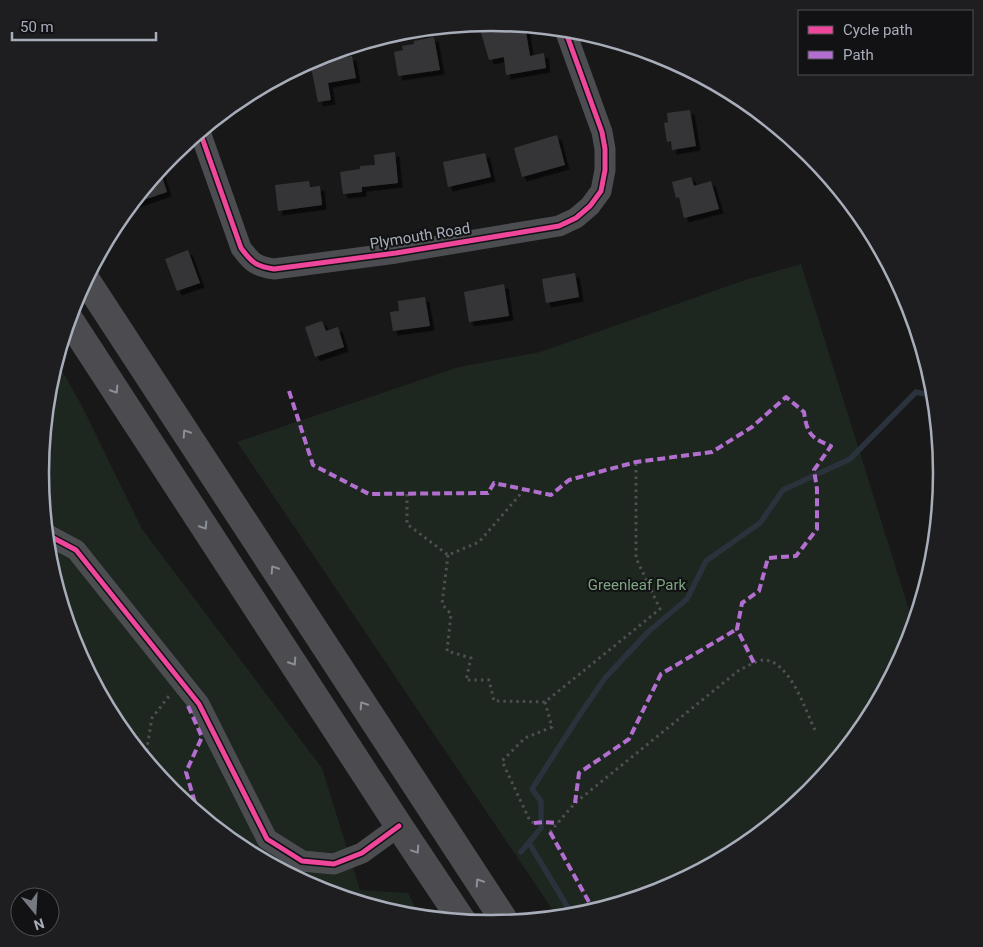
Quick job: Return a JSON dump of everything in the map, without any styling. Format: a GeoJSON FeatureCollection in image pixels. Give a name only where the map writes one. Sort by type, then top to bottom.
{"type":"FeatureCollection","features":[{"type":"Feature","properties":{"kind":"highway"},"geometry":{"type":"LineString","coordinates":[[91,287],[501,916]]}},
{"type":"Feature","properties":{"kind":"highway"},"geometry":{"type":"LineString","coordinates":[[74,328],[458,914]]}},
{"type":"Feature","properties":{"kind":"highway"},"geometry":{"type":"LineString","coordinates":[[73,330],[95,359]]}},
{"type":"Feature","properties":{"kind":"street","name":"Plymouth Road"},"geometry":{"type":"LineString","coordinates":[[202,139],[241,248],[249,259],[261,266],[274,269],[396,253],[559,226],[576,218],[590,206],[601,191],[605,170],[605,149],[602,132],[568,38]]}},
{"type":"Feature","properties":{"kind":"street"},"geometry":{"type":"LineString","coordinates":[[54,538],[76,550],[200,704],[267,839],[302,861],[334,864],[362,853],[399,826]]}},
{"type":"Feature","properties":{"kind":"path"},"geometry":{"type":"LineString","coordinates":[[448,555],[442,604],[451,614],[447,650],[471,658],[466,680],[489,680],[494,700],[545,702],[660,609],[636,558],[636,462]]}},
{"type":"Feature","properties":{"kind":"path"},"geometry":{"type":"LineString","coordinates":[[448,555],[479,542],[524,490]]}},
{"type":"Feature","properties":{"kind":"path"},"geometry":{"type":"LineString","coordinates":[[407,494],[408,524],[448,555]]}},
{"type":"Feature","properties":{"kind":"path"},"geometry":{"type":"LineString","coordinates":[[550,832],[574,803],[738,671],[754,663],[762,660],[780,666],[792,680],[815,730]]}},
{"type":"Feature","properties":{"kind":"path"},"geometry":{"type":"LineString","coordinates":[[147,751],[152,718],[175,689]]}},
{"type":"Feature","properties":{"kind":"path"},"geometry":{"type":"LineString","coordinates":[[534,823],[530,821],[502,760],[526,738],[552,727],[545,702]]}},
{"type":"Feature","properties":{"kind":"green space","name":"Greenleaf Park"},"geometry":{"type":"Polygon","coordinates":[[[801,264],[910,615],[888,669],[859,719],[824,765],[783,806],[761,824],[713,856],[661,882],[606,901],[553,911],[237,442],[459,367],[540,352],[748,279],[801,264]]]}},
{"type":"Feature","properties":{"kind":"green space"},"geometry":{"type":"Polygon","coordinates":[[[62,370],[82,406],[142,529],[322,768],[360,890],[408,893],[416,909],[377,901],[349,892],[322,882],[270,856],[222,824],[200,806],[159,765],[124,719],[109,695],[83,643],[64,588],[58,560],[53,531],[49,474],[53,416],[62,370]]]}},
{"type":"Feature","properties":{"kind":"building"},"geometry":{"type":"Polygon","coordinates":[[[481,31],[526,33],[530,56],[544,53],[546,68],[506,75],[504,57],[489,60],[481,31]]]}},
{"type":"Feature","properties":{"kind":"building"},"geometry":{"type":"Polygon","coordinates":[[[434,37],[440,70],[398,76],[394,52],[403,50],[402,46],[414,44],[414,41],[434,37]]]}},
{"type":"Feature","properties":{"kind":"building"},"geometry":{"type":"Polygon","coordinates":[[[352,56],[356,78],[328,83],[331,100],[318,102],[312,70],[341,58],[352,56]]]}},
{"type":"Feature","properties":{"kind":"building"},"geometry":{"type":"Polygon","coordinates":[[[690,110],[696,146],[672,150],[671,141],[667,142],[664,123],[668,122],[667,113],[690,110]]]}},
{"type":"Feature","properties":{"kind":"building"},"geometry":{"type":"Polygon","coordinates":[[[557,135],[565,165],[522,177],[514,148],[557,135]]]}},
{"type":"Feature","properties":{"kind":"building"},"geometry":{"type":"Polygon","coordinates":[[[395,152],[398,183],[362,187],[362,192],[343,194],[340,172],[360,169],[360,166],[375,165],[374,155],[395,152]]]}},
{"type":"Feature","properties":{"kind":"building"},"geometry":{"type":"Polygon","coordinates":[[[485,153],[491,177],[448,187],[443,162],[485,153]]]}},
{"type":"Feature","properties":{"kind":"building"},"geometry":{"type":"Polygon","coordinates":[[[691,177],[694,186],[711,181],[719,209],[684,218],[679,197],[676,198],[672,182],[691,177]]]}},
{"type":"Feature","properties":{"kind":"building"},"geometry":{"type":"Polygon","coordinates":[[[163,178],[167,192],[145,200],[163,178]]]}},
{"type":"Feature","properties":{"kind":"building"},"geometry":{"type":"Polygon","coordinates":[[[309,181],[310,187],[320,186],[322,205],[278,211],[275,185],[309,181]]]}},
{"type":"Feature","properties":{"kind":"building"},"geometry":{"type":"Polygon","coordinates":[[[188,250],[200,283],[177,291],[165,259],[188,250]]]}},
{"type":"Feature","properties":{"kind":"building"},"geometry":{"type":"Polygon","coordinates":[[[575,273],[579,297],[546,303],[542,279],[575,273]]]}},
{"type":"Feature","properties":{"kind":"building"},"geometry":{"type":"Polygon","coordinates":[[[504,284],[509,316],[469,322],[464,292],[504,284]]]}},
{"type":"Feature","properties":{"kind":"building"},"geometry":{"type":"Polygon","coordinates":[[[425,297],[430,326],[393,331],[390,312],[399,311],[398,301],[425,297]]]}},
{"type":"Feature","properties":{"kind":"building"},"geometry":{"type":"Polygon","coordinates":[[[322,321],[326,331],[338,327],[344,347],[315,357],[305,327],[322,321]]]}},
{"type":"Feature","properties":{"kind":"waterway"},"geometry":{"type":"LineString","coordinates":[[521,852],[541,828],[541,801],[532,789],[605,678],[648,632],[687,599],[706,561],[760,523],[783,490],[850,459],[916,392],[926,394]]}},
{"type":"Feature","properties":{"kind":"waterway"},"geometry":{"type":"LineString","coordinates":[[529,843],[569,909]]}},
{"type":"Feature","properties":{"kind":"marked path"},"geometry":{"type":"LineString","coordinates":[[289,391],[313,465],[369,494],[488,493],[494,483],[551,495],[569,480],[636,462],[712,452],[752,427],[786,397],[804,412],[807,425],[814,438],[831,446],[814,470],[817,489],[817,529],[796,556],[768,558],[759,591],[742,603],[737,629],[754,663]]}},
{"type":"Feature","properties":{"kind":"marked path"},"geometry":{"type":"LineString","coordinates":[[575,803],[579,773],[629,739],[661,674],[737,629]]}},
{"type":"Feature","properties":{"kind":"marked path"},"geometry":{"type":"LineString","coordinates":[[188,706],[202,737],[186,772],[194,801]]}},
{"type":"Feature","properties":{"kind":"marked path"},"geometry":{"type":"LineString","coordinates":[[534,823],[558,823]]}},
{"type":"Feature","properties":{"kind":"marked path"},"geometry":{"type":"LineString","coordinates":[[550,832],[590,904]]}},
{"type":"Feature","properties":{"kind":"cycle path"},"geometry":{"type":"LineString","coordinates":[[202,139],[241,248],[248,257],[263,267],[274,269],[396,253],[559,226],[576,218],[590,206],[601,191],[605,170],[605,149],[602,132],[568,38]]}},
{"type":"Feature","properties":{"kind":"cycle path"},"geometry":{"type":"LineString","coordinates":[[54,538],[76,550],[199,704],[267,839],[302,861],[334,864],[362,853],[399,826]]}}]}
